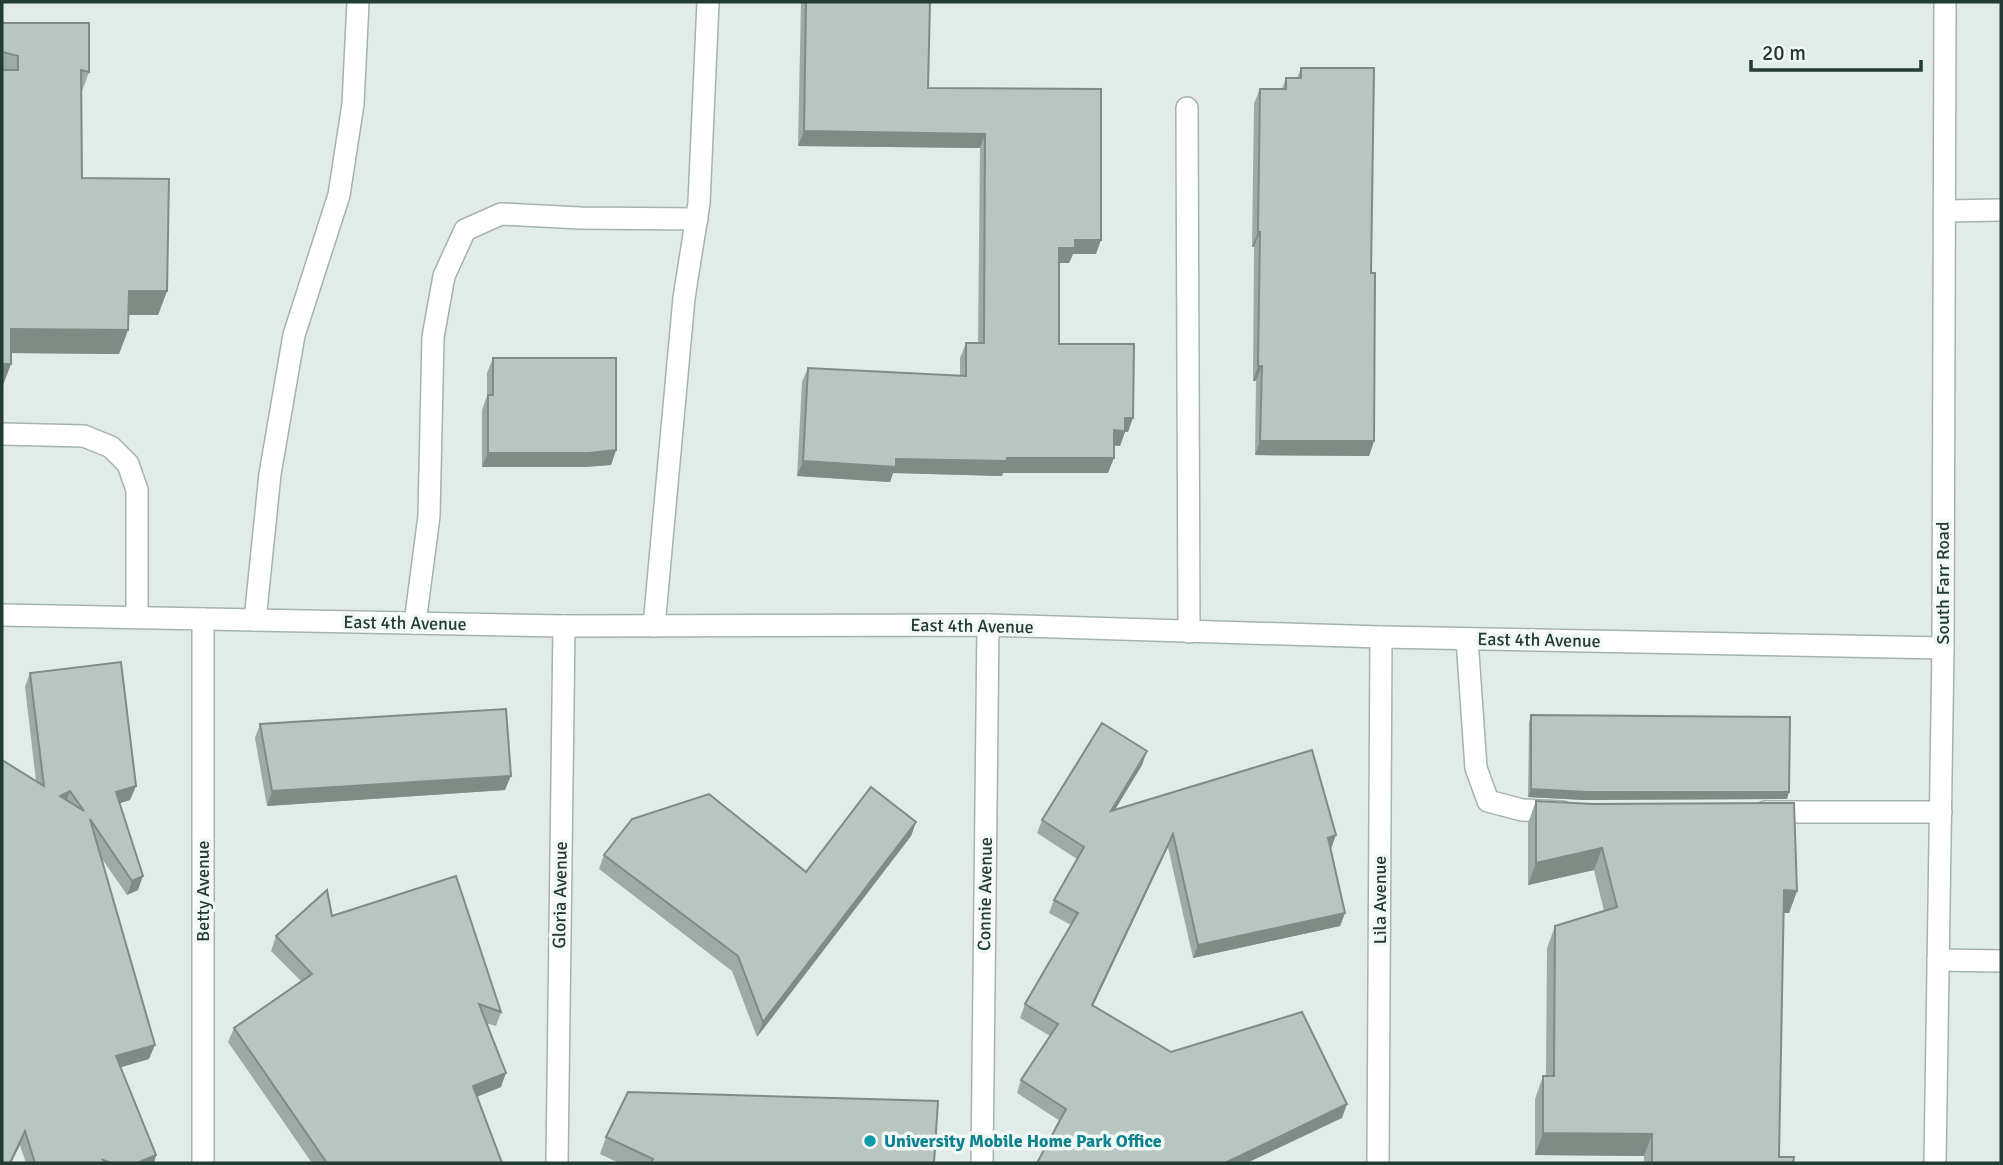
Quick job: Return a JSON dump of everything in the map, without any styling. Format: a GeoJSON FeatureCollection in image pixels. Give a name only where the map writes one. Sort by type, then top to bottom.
{"type":"FeatureCollection","features":[{"type":"Feature","properties":{"kind":"street"},"geometry":{"type":"LineString","coordinates":[[255,620],[270,474],[294,335],[339,195],[353,104],[358,2]]}},
{"type":"Feature","properties":{"kind":"street"},"geometry":{"type":"LineString","coordinates":[[654,626],[684,298],[697,219],[708,2]]}},
{"type":"Feature","properties":{"kind":"street","name":"South Farr Road"},"geometry":{"type":"LineString","coordinates":[[1935,1163],[1943,648],[1945,2]]}},
{"type":"Feature","properties":{"kind":"street"},"geometry":{"type":"LineString","coordinates":[[1187,108],[1189,632]]}},
{"type":"Feature","properties":{"kind":"street"},"geometry":{"type":"LineString","coordinates":[[1945,211],[2001,210]]}},
{"type":"Feature","properties":{"kind":"street"},"geometry":{"type":"LineString","coordinates":[[415,623],[429,516],[433,337],[444,276],[465,230],[501,215],[697,219]]}},
{"type":"Feature","properties":{"kind":"street"},"geometry":{"type":"LineString","coordinates":[[2,434],[84,436],[111,447],[128,464],[137,490],[137,617]]}},
{"type":"Feature","properties":{"kind":"street","name":"East 4th Avenue"},"geometry":{"type":"LineString","coordinates":[[2,615],[564,626],[988,625],[1381,637],[1943,648]]}},
{"type":"Feature","properties":{"kind":"street","name":"Betty Avenue"},"geometry":{"type":"LineString","coordinates":[[203,619],[203,1163]]}},
{"type":"Feature","properties":{"kind":"street","name":"Connie Avenue"},"geometry":{"type":"LineString","coordinates":[[982,1163],[988,625]]}},
{"type":"Feature","properties":{"kind":"street","name":"Gloria Avenue"},"geometry":{"type":"LineString","coordinates":[[557,1163],[564,626]]}},
{"type":"Feature","properties":{"kind":"street","name":"Lila Avenue"},"geometry":{"type":"LineString","coordinates":[[1378,1163],[1381,637]]}},
{"type":"Feature","properties":{"kind":"street"},"geometry":{"type":"LineString","coordinates":[[1467,639],[1476,768],[1488,802],[1521,810],[1584,813]]}},
{"type":"Feature","properties":{"kind":"street"},"geometry":{"type":"LineString","coordinates":[[1749,812],[1941,812]]}},
{"type":"Feature","properties":{"kind":"street"},"geometry":{"type":"LineString","coordinates":[[1938,960],[2001,961]]}},
{"type":"Feature","properties":{"kind":"building"},"geometry":{"type":"Polygon","coordinates":[[[806,2],[930,2],[928,88],[1101,89],[1101,240],[1075,240],[1075,248],[1059,248],[1059,344],[1134,344],[1133,418],[1125,418],[1125,431],[1114,430],[1114,458],[1007,458],[1007,461],[896,459],[896,467],[803,461],[808,368],[966,376],[966,343],[984,343],[985,134],[804,131],[806,2]]]}},
{"type":"Feature","properties":{"kind":"building"},"geometry":{"type":"Polygon","coordinates":[[[2,23],[89,23],[89,72],[81,70],[82,178],[169,179],[167,291],[129,291],[128,330],[11,329],[11,364],[2,364],[2,70],[18,70],[18,56],[2,52],[2,23]]]}},
{"type":"Feature","properties":{"kind":"building"},"geometry":{"type":"Polygon","coordinates":[[[1301,68],[1374,68],[1371,273],[1375,273],[1374,441],[1260,441],[1260,89],[1286,89],[1286,78],[1301,78],[1301,68]]]}},
{"type":"Feature","properties":{"kind":"building"},"geometry":{"type":"Polygon","coordinates":[[[493,358],[616,358],[616,450],[589,453],[488,453],[488,395],[493,395],[493,358]]]}},
{"type":"Feature","properties":{"kind":"building"},"geometry":{"type":"Polygon","coordinates":[[[121,662],[136,786],[116,792],[143,876],[132,881],[90,819],[155,1045],[116,1056],[156,1155],[137,1163],[112,1163],[103,1160],[105,1163],[35,1163],[25,1131],[10,1163],[2,1163],[2,760],[44,786],[30,673],[121,662]],[[70,791],[60,796],[84,811],[70,791]]]}},
{"type":"Feature","properties":{"kind":"building"},"geometry":{"type":"Polygon","coordinates":[[[506,709],[511,776],[272,791],[260,724],[506,709]]]}},
{"type":"Feature","properties":{"kind":"building"},"geometry":{"type":"Polygon","coordinates":[[[1531,715],[1790,717],[1789,792],[1587,792],[1531,789],[1531,715]]]}},
{"type":"Feature","properties":{"kind":"building"},"geometry":{"type":"Polygon","coordinates":[[[1102,723],[1147,751],[1111,811],[1312,750],[1336,835],[1328,838],[1345,913],[1198,945],[1173,834],[1092,1005],[1171,1052],[1302,1012],[1347,1104],[1225,1163],[1037,1163],[1066,1109],[1021,1080],[1058,1024],[1025,1004],[1078,913],[1054,900],[1084,847],[1042,820],[1102,723]]]}},
{"type":"Feature","properties":{"kind":"building"},"geometry":{"type":"Polygon","coordinates":[[[871,787],[916,822],[763,1022],[738,956],[604,855],[632,819],[709,794],[806,872],[871,787]]]}},
{"type":"Feature","properties":{"kind":"building"},"geometry":{"type":"Polygon","coordinates":[[[1536,801],[1592,804],[1794,803],[1797,891],[1784,890],[1779,1157],[1794,1157],[1793,1163],[1652,1163],[1652,1134],[1543,1133],[1543,1076],[1554,1076],[1555,926],[1617,907],[1602,848],[1536,863],[1536,801]]]}},
{"type":"Feature","properties":{"kind":"building"},"geometry":{"type":"Polygon","coordinates":[[[456,876],[501,1012],[479,1004],[506,1073],[473,1086],[502,1163],[327,1163],[234,1028],[312,974],[276,936],[327,890],[332,916],[456,876]]]}},
{"type":"Feature","properties":{"kind":"building"},"geometry":{"type":"Polygon","coordinates":[[[628,1092],[938,1101],[934,1163],[651,1163],[653,1159],[606,1137],[628,1092]]]}},
{"type":"Feature","properties":{"kind":"place","name":"University Mobile Home Park Office"},"geometry":{"type":"Point","coordinates":[870,1141]}}]}
